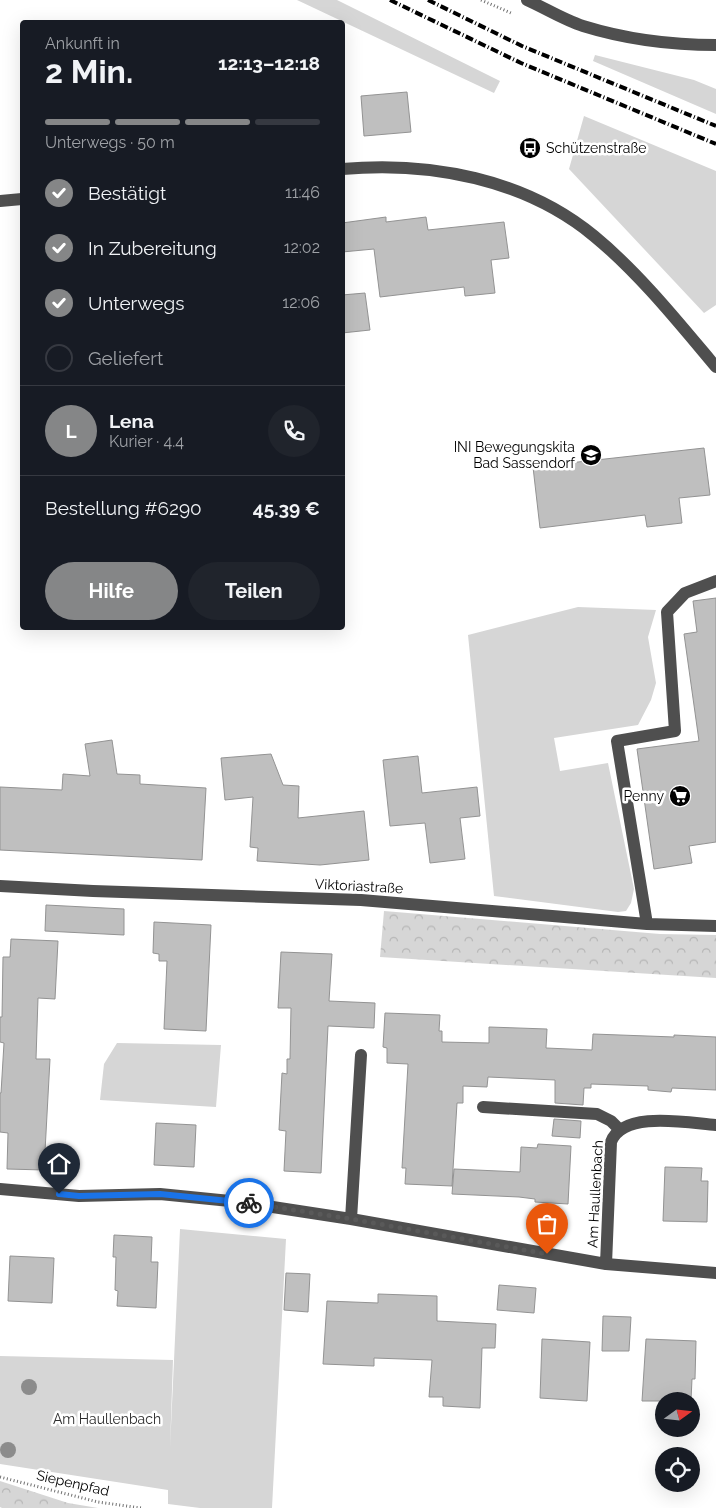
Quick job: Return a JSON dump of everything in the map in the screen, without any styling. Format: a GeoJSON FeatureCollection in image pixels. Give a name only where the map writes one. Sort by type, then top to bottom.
{"type":"FeatureCollection","features":[{"type":"Feature","properties":{"kind":"street"},"geometry":{"type":"LineString","coordinates":[[527,0],[591,28],[634,38],[691,45],[716,45]]}},
{"type":"Feature","properties":{"kind":"street"},"geometry":{"type":"LineString","coordinates":[[345,170],[395,168],[461,176],[504,186],[553,208],[594,236],[626,266],[678,322],[716,368]]}},
{"type":"Feature","properties":{"kind":"street"},"geometry":{"type":"LineString","coordinates":[[0,200],[20,199]]}},
{"type":"Feature","properties":{"kind":"street"},"geometry":{"type":"LineString","coordinates":[[647,924],[617,741],[675,731],[667,612],[685,592],[716,581]]}},
{"type":"Feature","properties":{"kind":"street","name":"Viktoriastraße"},"geometry":{"type":"LineString","coordinates":[[0,886],[361,900],[647,924],[716,926]]}},
{"type":"Feature","properties":{"kind":"street"},"geometry":{"type":"LineString","coordinates":[[351,1219],[361,1055]]}},
{"type":"Feature","properties":{"kind":"street","name":"Am Haullenbach"},"geometry":{"type":"LineString","coordinates":[[483,1107],[597,1114],[612,1121],[619,1129]]}},
{"type":"Feature","properties":{"kind":"street","name":"Am Haullenbach"},"geometry":{"type":"LineString","coordinates":[[606,1264],[611,1142],[614,1134],[626,1125],[648,1120],[716,1125]]}},
{"type":"Feature","properties":{"kind":"street","name":"Am Haullenbach"},"geometry":{"type":"LineString","coordinates":[[0,1189],[79,1196],[160,1194],[240,1202],[351,1219],[606,1264],[716,1273]]}},
{"type":"Feature","properties":{"kind":"path","name":"Siepenpfad"},"geometry":{"type":"LineString","coordinates":[[0,1477],[98,1502],[140,1508]]}},
{"type":"Feature","properties":{"kind":"green space"},"geometry":{"type":"Polygon","coordinates":[[[297,0],[337,0],[500,81],[494,93],[345,23],[345,20],[339,20],[297,0]]]}},
{"type":"Feature","properties":{"kind":"green space"},"geometry":{"type":"Polygon","coordinates":[[[595,55],[694,80],[716,89],[716,114],[593,61],[595,55]]]}},
{"type":"Feature","properties":{"kind":"green space"},"geometry":{"type":"Polygon","coordinates":[[[584,116],[716,171],[716,305],[704,313],[569,169],[584,116]]]}},
{"type":"Feature","properties":{"kind":"green space"},"geometry":{"type":"Polygon","coordinates":[[[578,607],[656,610],[648,637],[656,683],[651,700],[638,725],[554,738],[560,771],[608,763],[634,889],[631,903],[626,911],[618,912],[494,896],[468,635],[578,607]]]}},
{"type":"Feature","properties":{"kind":"green space"},"geometry":{"type":"Polygon","coordinates":[[[384,911],[660,934],[716,935],[716,978],[380,957],[384,911]]]}},
{"type":"Feature","properties":{"kind":"green space"},"geometry":{"type":"Polygon","coordinates":[[[117,1043],[221,1045],[216,1107],[100,1100],[104,1064],[117,1043]]]}},
{"type":"Feature","properties":{"kind":"green space"},"geometry":{"type":"Polygon","coordinates":[[[180,1229],[286,1239],[272,1508],[200,1508],[168,1504],[168,1490],[0,1464],[0,1356],[173,1360],[170,1448],[180,1229]]]}},
{"type":"Feature","properties":{"kind":"green space"},"geometry":{"type":"Polygon","coordinates":[[[0,1481],[68,1503],[98,1508],[2,1508],[0,1507],[0,1481]]]}},
{"type":"Feature","properties":{"kind":"building"},"geometry":{"type":"Polygon","coordinates":[[[407,92],[411,132],[364,136],[361,96],[407,92]]]}},
{"type":"Feature","properties":{"kind":"building"},"geometry":{"type":"Polygon","coordinates":[[[386,217],[386,222],[426,217],[428,230],[504,222],[509,258],[491,260],[495,293],[465,296],[464,287],[380,297],[374,249],[345,252],[345,223],[386,217]]]}},
{"type":"Feature","properties":{"kind":"building"},"geometry":{"type":"Polygon","coordinates":[[[365,293],[370,330],[345,333],[345,295],[365,293]]]}},
{"type":"Feature","properties":{"kind":"building"},"geometry":{"type":"Polygon","coordinates":[[[704,448],[710,495],[679,498],[682,523],[647,527],[645,515],[540,528],[533,467],[704,448]]]}},
{"type":"Feature","properties":{"kind":"building","name":"Penny"},"geometry":{"type":"Polygon","coordinates":[[[716,598],[716,842],[689,846],[692,863],[654,869],[637,749],[699,741],[684,634],[697,632],[693,601],[716,598]]]}},
{"type":"Feature","properties":{"kind":"building"},"geometry":{"type":"Polygon","coordinates":[[[112,740],[117,774],[140,775],[140,784],[206,788],[202,860],[0,850],[0,787],[62,790],[63,774],[90,776],[85,744],[112,740]]]}},
{"type":"Feature","properties":{"kind":"building"},"geometry":{"type":"Polygon","coordinates":[[[271,754],[283,785],[299,786],[298,818],[364,811],[369,860],[320,865],[257,861],[258,848],[250,847],[253,797],[225,800],[221,758],[271,754]]]}},
{"type":"Feature","properties":{"kind":"building"},"geometry":{"type":"Polygon","coordinates":[[[418,756],[422,793],[477,787],[480,816],[460,818],[465,859],[430,863],[425,823],[390,826],[383,760],[418,756]]]}},
{"type":"Feature","properties":{"kind":"building"},"geometry":{"type":"Polygon","coordinates":[[[46,905],[124,909],[124,935],[45,931],[46,905]]]}},
{"type":"Feature","properties":{"kind":"building"},"geometry":{"type":"Polygon","coordinates":[[[154,922],[211,925],[206,1031],[164,1029],[167,961],[159,961],[159,954],[153,953],[154,922]]]}},
{"type":"Feature","properties":{"kind":"building"},"geometry":{"type":"Polygon","coordinates":[[[11,939],[58,941],[55,999],[38,998],[36,1059],[50,1059],[44,1170],[7,1169],[8,1133],[0,1132],[0,1093],[4,1043],[0,1042],[3,957],[10,957],[11,939]]]}},
{"type":"Feature","properties":{"kind":"building"},"geometry":{"type":"Polygon","coordinates":[[[281,952],[332,954],[329,1001],[375,1003],[374,1028],[328,1026],[321,1173],[284,1171],[286,1131],[279,1130],[282,1073],[287,1074],[287,1059],[290,1059],[291,1008],[278,1008],[281,952]]]}},
{"type":"Feature","properties":{"kind":"building"},"geometry":{"type":"Polygon","coordinates":[[[385,1013],[440,1015],[439,1031],[442,1031],[442,1042],[489,1043],[489,1027],[547,1029],[546,1048],[592,1050],[593,1034],[716,1037],[716,1090],[672,1088],[671,1092],[648,1090],[648,1086],[591,1084],[591,1088],[584,1088],[583,1105],[555,1103],[555,1080],[488,1077],[487,1087],[463,1086],[463,1103],[457,1103],[452,1186],[405,1184],[406,1168],[402,1168],[408,1064],[387,1063],[387,1048],[383,1047],[385,1013]]]}},
{"type":"Feature","properties":{"kind":"building"},"geometry":{"type":"Polygon","coordinates":[[[554,1119],[581,1121],[580,1138],[552,1136],[554,1119]]]}},
{"type":"Feature","properties":{"kind":"building"},"geometry":{"type":"Polygon","coordinates":[[[156,1123],[196,1125],[194,1167],[154,1165],[156,1123]]]}},
{"type":"Feature","properties":{"kind":"building"},"geometry":{"type":"Polygon","coordinates":[[[538,1144],[571,1146],[568,1204],[535,1202],[535,1199],[519,1197],[452,1194],[454,1169],[520,1172],[521,1147],[537,1148],[538,1144]]]}},
{"type":"Feature","properties":{"kind":"building"},"geometry":{"type":"Polygon","coordinates":[[[665,1167],[702,1168],[701,1181],[708,1181],[707,1222],[663,1221],[665,1167]]]}},
{"type":"Feature","properties":{"kind":"building"},"geometry":{"type":"Polygon","coordinates":[[[114,1235],[152,1237],[151,1262],[158,1262],[156,1308],[117,1306],[118,1291],[115,1290],[116,1257],[113,1257],[114,1235]]]}},
{"type":"Feature","properties":{"kind":"building"},"geometry":{"type":"Polygon","coordinates":[[[10,1256],[54,1258],[52,1303],[8,1301],[10,1256]]]}},
{"type":"Feature","properties":{"kind":"building"},"geometry":{"type":"Polygon","coordinates":[[[286,1273],[310,1274],[308,1312],[284,1310],[286,1273]]]}},
{"type":"Feature","properties":{"kind":"building"},"geometry":{"type":"Polygon","coordinates":[[[499,1285],[536,1288],[534,1313],[497,1310],[499,1285]]]}},
{"type":"Feature","properties":{"kind":"building"},"geometry":{"type":"Polygon","coordinates":[[[378,1294],[437,1296],[437,1321],[496,1324],[495,1348],[482,1348],[480,1408],[443,1406],[443,1397],[429,1397],[432,1360],[374,1358],[374,1366],[323,1364],[327,1301],[378,1303],[378,1294]]]}},
{"type":"Feature","properties":{"kind":"building"},"geometry":{"type":"Polygon","coordinates":[[[603,1316],[631,1317],[629,1351],[602,1351],[603,1316]]]}},
{"type":"Feature","properties":{"kind":"building"},"geometry":{"type":"Polygon","coordinates":[[[542,1339],[590,1342],[587,1401],[540,1398],[542,1339]]]}},
{"type":"Feature","properties":{"kind":"building"},"geometry":{"type":"Polygon","coordinates":[[[646,1339],[696,1341],[695,1379],[692,1379],[691,1392],[655,1392],[655,1401],[642,1401],[646,1339]]]}},
{"type":"Feature","properties":{"kind":"railway"},"geometry":{"type":"LineString","coordinates":[[390,0],[521,63],[716,144]]}},
{"type":"Feature","properties":{"kind":"railway"},"geometry":{"type":"LineString","coordinates":[[428,0],[522,46],[716,126]]}},
{"type":"Feature","properties":{"kind":"way so far"},"geometry":{"type":"LineString","coordinates":[[249,1203],[547,1254]]}},
{"type":"Feature","properties":{"kind":"place","name":"Schützenstraße"},"geometry":{"type":"Point","coordinates":[530,148]}},
{"type":"Feature","properties":{"kind":"place","name":"INI Bewegungskita Bad Sassendorf"},"geometry":{"type":"Point","coordinates":[591,455]}},
{"type":"Feature","properties":{"kind":"place","name":"Penny"},"geometry":{"type":"Point","coordinates":[680,796]}},
{"type":"Feature","properties":{"kind":"route"},"geometry":{"type":"LineString","coordinates":[[59,1194],[79,1196],[160,1194],[249,1203]]}}]}
